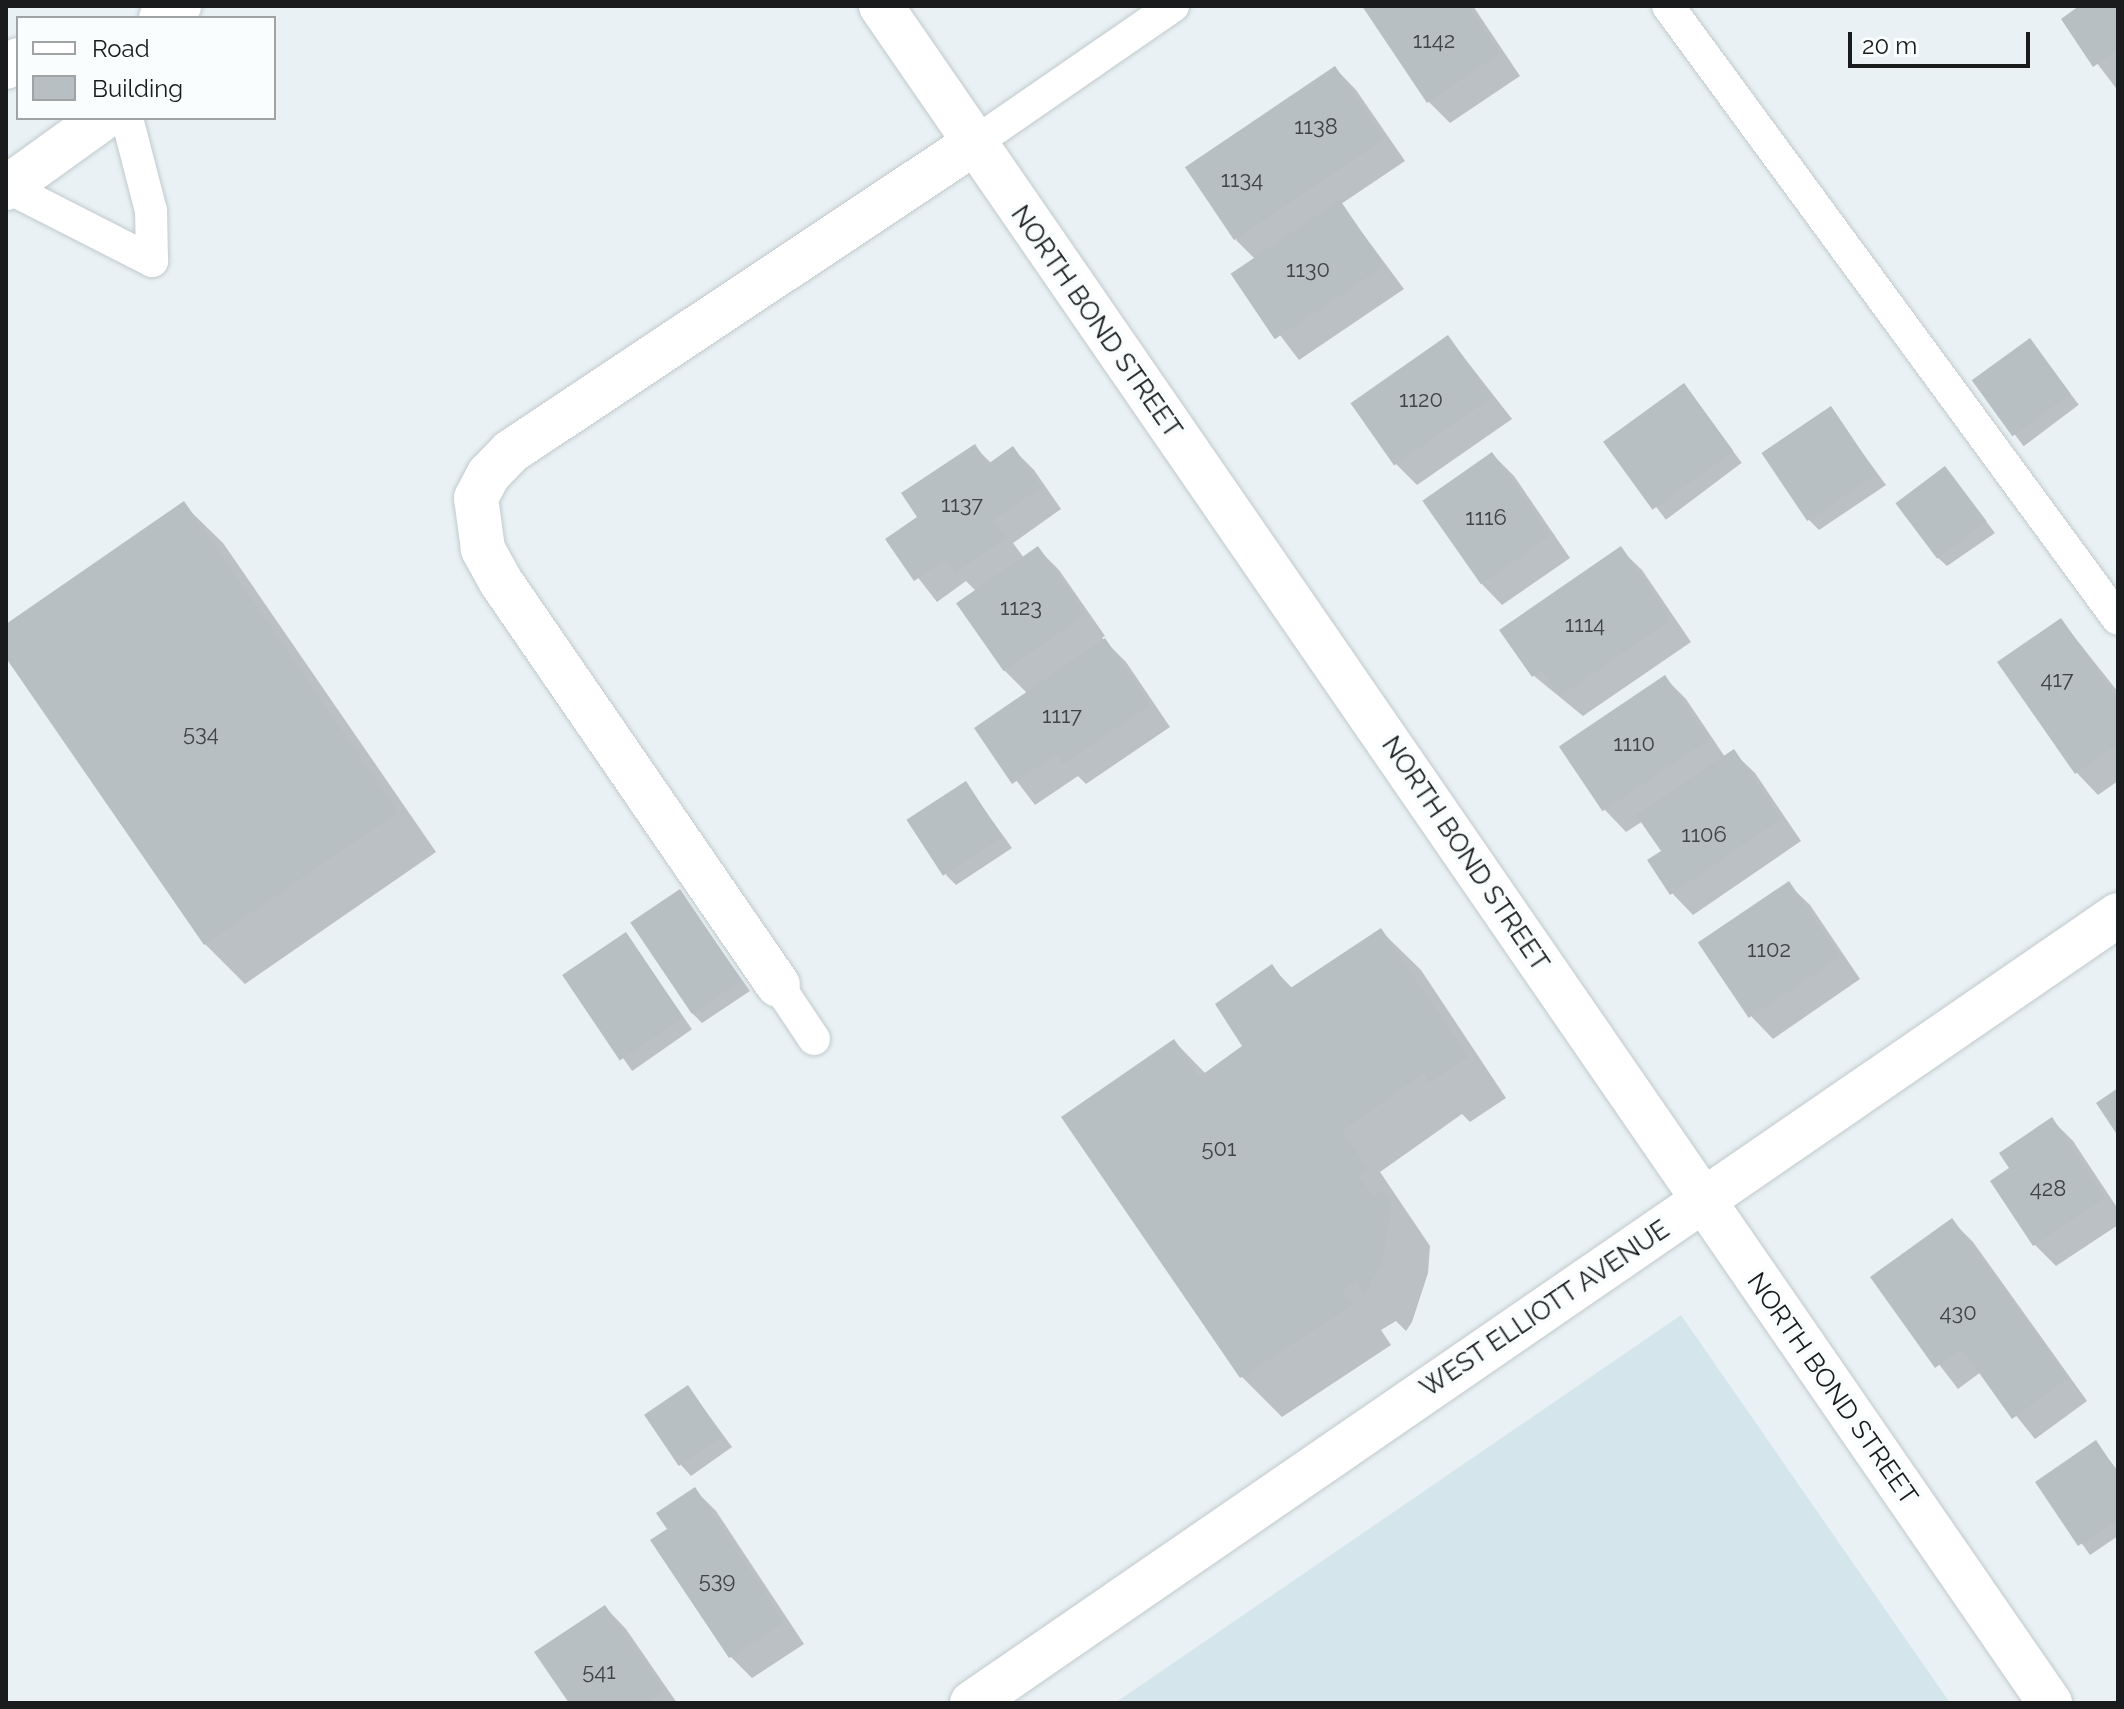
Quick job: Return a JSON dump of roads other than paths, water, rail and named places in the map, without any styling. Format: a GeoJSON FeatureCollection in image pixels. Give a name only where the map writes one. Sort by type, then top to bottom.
{"type":"FeatureCollection","features":[{"type":"Feature","properties":{"kind":"street","name":"NORTH BOND STREET"},"geometry":{"type":"LineString","coordinates":[[881,6],[973,144],[2050,1703]]}},
{"type":"Feature","properties":{"kind":"street"},"geometry":{"type":"LineString","coordinates":[[6,187],[100,120]]}},
{"type":"Feature","properties":{"kind":"street"},"geometry":{"type":"LineString","coordinates":[[778,985],[501,582],[483,549],[476,498],[489,474],[510,452],[973,144]]}},
{"type":"Feature","properties":{"kind":"street","name":"WEST ELLIOTT AVENUE"},"geometry":{"type":"LineString","coordinates":[[972,1703],[2118,915]]}},
{"type":"Feature","properties":{"kind":"lane"},"geometry":{"type":"LineString","coordinates":[[973,144],[1173,6]]}},
{"type":"Feature","properties":{"kind":"lane"},"geometry":{"type":"LineString","coordinates":[[1668,6],[2118,619]]}},
{"type":"Feature","properties":{"kind":"lane"},"geometry":{"type":"LineString","coordinates":[[6,187],[152,261],[151,211],[128,120]]}},
{"type":"Feature","properties":{"kind":"lane"},"geometry":{"type":"LineString","coordinates":[[778,985],[814,1039]]}}]}
